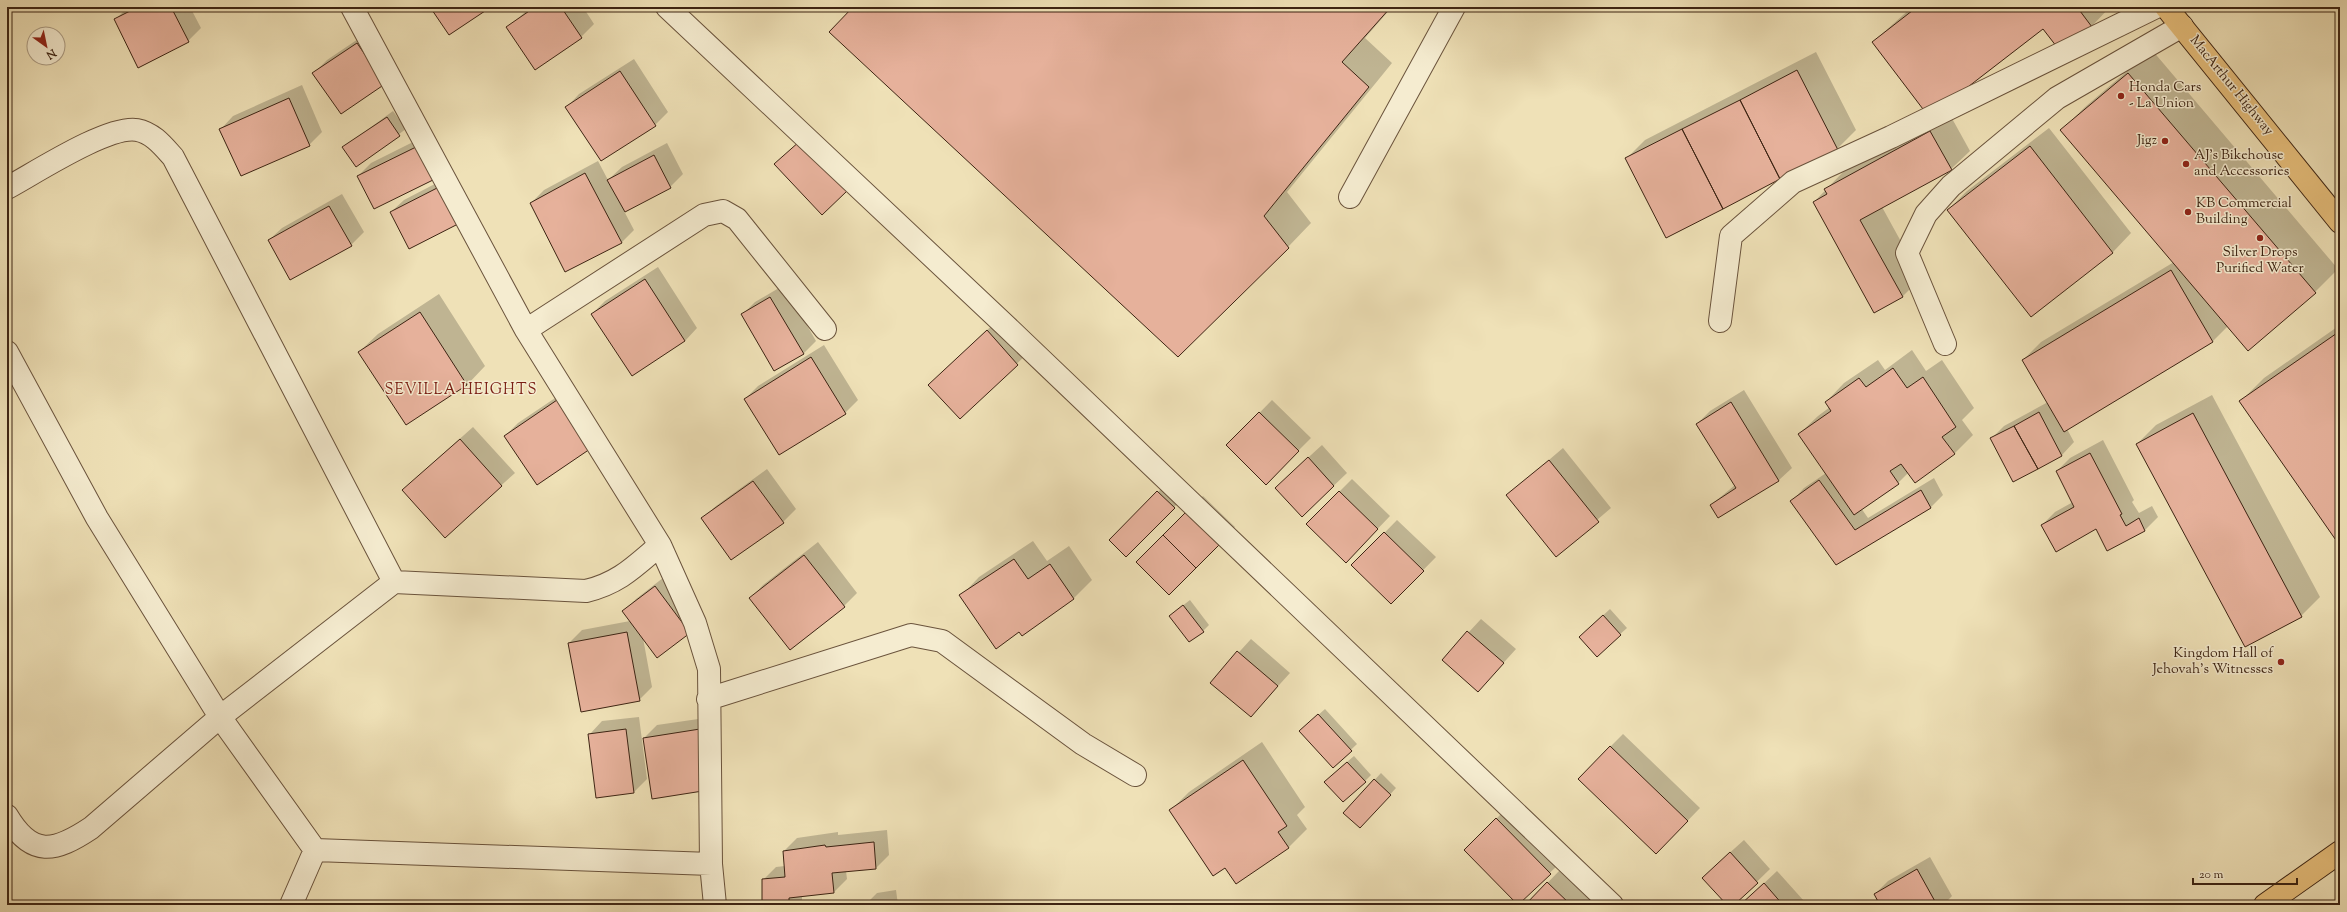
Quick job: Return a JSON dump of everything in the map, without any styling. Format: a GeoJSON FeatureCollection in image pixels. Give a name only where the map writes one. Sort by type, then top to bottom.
{"type":"FeatureCollection","features":[{"type":"Feature","properties":{"kind":"highway","name":"MacArthur Highway"},"geometry":{"type":"LineString","coordinates":[[2166,7],[2340,222]]}},
{"type":"Feature","properties":{"kind":"highway"},"geometry":{"type":"LineString","coordinates":[[2266,905],[2340,852]]}},
{"type":"Feature","properties":{"kind":"street"},"geometry":{"type":"LineString","coordinates":[[352,7],[526,330],[660,545],[695,623],[705,650],[709,669],[708,699],[711,864],[715,905]]}},
{"type":"Feature","properties":{"kind":"street"},"geometry":{"type":"LineString","coordinates":[[667,7],[1012,332],[1612,905]]}},
{"type":"Feature","properties":{"kind":"street"},"geometry":{"type":"LineString","coordinates":[[1350,197],[1454,7]]}},
{"type":"Feature","properties":{"kind":"street"},"geometry":{"type":"LineString","coordinates":[[1720,321],[1731,236],[1793,182],[1891,137],[2156,7]]}},
{"type":"Feature","properties":{"kind":"street"},"geometry":{"type":"LineString","coordinates":[[1945,344],[1907,253],[1926,214],[1951,186],[2057,98],[2182,26]]}},
{"type":"Feature","properties":{"kind":"street"},"geometry":{"type":"LineString","coordinates":[[7,188],[106,134],[136,130],[159,142],[173,157],[394,582]]}},
{"type":"Feature","properties":{"kind":"street"},"geometry":{"type":"LineString","coordinates":[[526,330],[704,215],[723,210],[738,219],[825,330]]}},
{"type":"Feature","properties":{"kind":"street"},"geometry":{"type":"LineString","coordinates":[[7,352],[98,518],[220,717],[315,850]]}},
{"type":"Feature","properties":{"kind":"street"},"geometry":{"type":"LineString","coordinates":[[7,816],[14,827],[24,837],[40,847],[58,846],[74,840],[91,828],[220,717],[394,582],[586,591],[601,587],[621,578],[660,545]]}},
{"type":"Feature","properties":{"kind":"street"},"geometry":{"type":"LineString","coordinates":[[708,699],[911,635],[942,641],[1083,744],[1135,775]]}},
{"type":"Feature","properties":{"kind":"street"},"geometry":{"type":"LineString","coordinates":[[315,850],[711,864]]}},
{"type":"Feature","properties":{"kind":"street"},"geometry":{"type":"LineString","coordinates":[[291,905],[315,850]]}},
{"type":"Feature","properties":{"kind":"building"},"geometry":{"type":"Polygon","coordinates":[[[138,7],[171,7],[189,42],[138,68],[114,19],[138,7]]]}},
{"type":"Feature","properties":{"kind":"building"},"geometry":{"type":"Polygon","coordinates":[[[430,7],[491,7],[449,35],[430,7]]]}},
{"type":"Feature","properties":{"kind":"building"},"geometry":{"type":"Polygon","coordinates":[[[535,7],[561,7],[582,38],[535,70],[506,27],[535,7]]]}},
{"type":"Feature","properties":{"kind":"building"},"geometry":{"type":"Polygon","coordinates":[[[853,7],[1391,7],[1342,62],[1369,87],[1264,216],[1289,248],[1178,357],[829,32],[853,7]]]}},
{"type":"Feature","properties":{"kind":"building"},"geometry":{"type":"Polygon","coordinates":[[[1917,7],[2077,7],[2092,27],[2060,51],[2043,29],[1929,117],[1872,42],[1917,7]]]}},
{"type":"Feature","properties":{"kind":"building"},"geometry":{"type":"Polygon","coordinates":[[[357,43],[385,84],[341,114],[312,73],[357,43]]]}},
{"type":"Feature","properties":{"kind":"building"},"geometry":{"type":"Polygon","coordinates":[[[1797,70],[1838,150],[1780,179],[1740,100],[1797,70]]]}},
{"type":"Feature","properties":{"kind":"building"},"geometry":{"type":"Polygon","coordinates":[[[620,71],[656,126],[601,161],[565,107],[620,71]]]}},
{"type":"Feature","properties":{"kind":"building","name":"KB Commercial Building"},"geometry":{"type":"Polygon","coordinates":[[[2128,73],[2316,293],[2248,351],[2060,130],[2128,73]]]}},
{"type":"Feature","properties":{"kind":"building"},"geometry":{"type":"Polygon","coordinates":[[[289,98],[310,146],[241,176],[219,129],[289,98]]]}},
{"type":"Feature","properties":{"kind":"building"},"geometry":{"type":"Polygon","coordinates":[[[1740,100],[1780,179],[1723,209],[1682,129],[1740,100]]]}},
{"type":"Feature","properties":{"kind":"building"},"geometry":{"type":"Polygon","coordinates":[[[387,117],[400,136],[356,167],[342,147],[387,117]]]}},
{"type":"Feature","properties":{"kind":"building"},"geometry":{"type":"Polygon","coordinates":[[[1682,129],[1723,209],[1666,238],[1625,158],[1682,129]]]}},
{"type":"Feature","properties":{"kind":"building"},"geometry":{"type":"Polygon","coordinates":[[[1930,131],[1952,170],[1860,220],[1903,297],[1874,313],[1813,202],[1827,194],[1824,189],[1930,131]]]}},
{"type":"Feature","properties":{"kind":"building"},"geometry":{"type":"Polygon","coordinates":[[[800,141],[847,191],[822,215],[774,164],[800,141]]]}},
{"type":"Feature","properties":{"kind":"building"},"geometry":{"type":"Polygon","coordinates":[[[2030,146],[2113,253],[2031,317],[1947,210],[2030,146]]]}},
{"type":"Feature","properties":{"kind":"building"},"geometry":{"type":"Polygon","coordinates":[[[416,147],[433,180],[374,209],[357,176],[416,147]]]}},
{"type":"Feature","properties":{"kind":"building"},"geometry":{"type":"Polygon","coordinates":[[[654,155],[671,188],[625,212],[607,180],[654,155]]]}},
{"type":"Feature","properties":{"kind":"building"},"geometry":{"type":"Polygon","coordinates":[[[585,173],[622,243],[565,272],[530,203],[585,173]]]}},
{"type":"Feature","properties":{"kind":"building"},"geometry":{"type":"Polygon","coordinates":[[[439,187],[458,224],[409,249],[390,212],[439,187]]]}},
{"type":"Feature","properties":{"kind":"building"},"geometry":{"type":"Polygon","coordinates":[[[329,206],[352,246],[290,280],[268,240],[329,206]]]}},
{"type":"Feature","properties":{"kind":"building"},"geometry":{"type":"Polygon","coordinates":[[[2171,270],[2213,342],[2064,432],[2022,360],[2171,270]]]}},
{"type":"Feature","properties":{"kind":"building"},"geometry":{"type":"Polygon","coordinates":[[[645,279],[685,341],[632,376],[591,314],[645,279]]]}},
{"type":"Feature","properties":{"kind":"building"},"geometry":{"type":"Polygon","coordinates":[[[770,297],[804,354],[774,371],[741,314],[770,297]]]}},
{"type":"Feature","properties":{"kind":"building"},"geometry":{"type":"Polygon","coordinates":[[[420,312],[467,385],[406,425],[358,352],[420,312]]]}},
{"type":"Feature","properties":{"kind":"building"},"geometry":{"type":"Polygon","coordinates":[[[987,330],[1018,365],[960,419],[928,385],[987,330]]]}},
{"type":"Feature","properties":{"kind":"building"},"geometry":{"type":"Polygon","coordinates":[[[2340,331],[2340,546],[2239,401],[2340,331]]]}},
{"type":"Feature","properties":{"kind":"building"},"geometry":{"type":"Polygon","coordinates":[[[811,357],[846,414],[779,455],[744,399],[811,357]]]}},
{"type":"Feature","properties":{"kind":"building"},"geometry":{"type":"Polygon","coordinates":[[[1893,368],[1907,388],[1923,377],[1956,427],[1942,437],[1955,454],[1915,483],[1901,464],[1890,471],[1899,484],[1854,515],[1798,434],[1831,411],[1825,402],[1859,378],[1866,387],[1893,368]]]}},
{"type":"Feature","properties":{"kind":"building"},"geometry":{"type":"Polygon","coordinates":[[[557,400],[590,449],[537,485],[504,436],[557,400]]]}},
{"type":"Feature","properties":{"kind":"building"},"geometry":{"type":"Polygon","coordinates":[[[1731,402],[1779,481],[1718,518],[1710,505],[1736,488],[1696,424],[1731,402]]]}},
{"type":"Feature","properties":{"kind":"building"},"geometry":{"type":"Polygon","coordinates":[[[1259,412],[1299,451],[1266,485],[1226,445],[1259,412]]]}},
{"type":"Feature","properties":{"kind":"building"},"geometry":{"type":"Polygon","coordinates":[[[2039,412],[2062,456],[2038,469],[2014,426],[2039,412]]]}},
{"type":"Feature","properties":{"kind":"building"},"geometry":{"type":"Polygon","coordinates":[[[2193,413],[2302,617],[2245,647],[2136,444],[2193,413]]]}},
{"type":"Feature","properties":{"kind":"building"},"geometry":{"type":"Polygon","coordinates":[[[2014,426],[2038,469],[2013,482],[1990,438],[2014,426]]]}},
{"type":"Feature","properties":{"kind":"building"},"geometry":{"type":"Polygon","coordinates":[[[460,439],[502,486],[445,538],[402,490],[460,439]]]}},
{"type":"Feature","properties":{"kind":"building"},"geometry":{"type":"Polygon","coordinates":[[[2090,453],[2122,514],[2120,515],[2126,526],[2139,518],[2145,531],[2107,551],[2096,529],[2056,552],[2041,525],[2074,507],[2056,471],[2090,453]]]}},
{"type":"Feature","properties":{"kind":"building"},"geometry":{"type":"Polygon","coordinates":[[[1308,457],[1334,486],[1302,517],[1275,488],[1308,457]]]}},
{"type":"Feature","properties":{"kind":"building"},"geometry":{"type":"Polygon","coordinates":[[[1549,460],[1599,522],[1556,557],[1506,495],[1549,460]]]}},
{"type":"Feature","properties":{"kind":"building"},"geometry":{"type":"Polygon","coordinates":[[[1819,480],[1855,530],[1921,490],[1931,508],[1836,565],[1790,501],[1819,480]]]}},
{"type":"Feature","properties":{"kind":"building"},"geometry":{"type":"Polygon","coordinates":[[[753,481],[784,523],[731,560],[701,518],[753,481]]]}},
{"type":"Feature","properties":{"kind":"building"},"geometry":{"type":"Polygon","coordinates":[[[1157,491],[1175,508],[1126,557],[1109,540],[1157,491]]]}},
{"type":"Feature","properties":{"kind":"building"},"geometry":{"type":"Polygon","coordinates":[[[1339,491],[1378,529],[1346,563],[1306,524],[1339,491]]]}},
{"type":"Feature","properties":{"kind":"building"},"geometry":{"type":"Polygon","coordinates":[[[1190,508],[1223,541],[1196,568],[1163,535],[1190,508]]]}},
{"type":"Feature","properties":{"kind":"building"},"geometry":{"type":"Polygon","coordinates":[[[1384,532],[1424,571],[1391,604],[1351,565],[1384,532]]]}},
{"type":"Feature","properties":{"kind":"building"},"geometry":{"type":"Polygon","coordinates":[[[1163,535],[1196,568],[1169,595],[1136,562],[1163,535]]]}},
{"type":"Feature","properties":{"kind":"building"},"geometry":{"type":"Polygon","coordinates":[[[804,555],[845,607],[790,650],[749,598],[804,555]]]}},
{"type":"Feature","properties":{"kind":"building"},"geometry":{"type":"Polygon","coordinates":[[[1014,559],[1028,579],[1050,564],[1074,599],[1022,636],[1019,632],[996,649],[959,595],[1014,559]]]}},
{"type":"Feature","properties":{"kind":"building"},"geometry":{"type":"Polygon","coordinates":[[[655,586],[690,633],[657,658],[622,611],[655,586]]]}},
{"type":"Feature","properties":{"kind":"building"},"geometry":{"type":"Polygon","coordinates":[[[1183,605],[1204,632],[1189,642],[1169,616],[1183,605]]]}},
{"type":"Feature","properties":{"kind":"building"},"geometry":{"type":"Polygon","coordinates":[[[1603,615],[1621,635],[1597,657],[1579,637],[1603,615]]]}},
{"type":"Feature","properties":{"kind":"building"},"geometry":{"type":"Polygon","coordinates":[[[1467,631],[1504,663],[1478,692],[1442,660],[1467,631]]]}},
{"type":"Feature","properties":{"kind":"building"},"geometry":{"type":"Polygon","coordinates":[[[627,632],[640,701],[581,712],[568,643],[627,632]]]}},
{"type":"Feature","properties":{"kind":"building"},"geometry":{"type":"Polygon","coordinates":[[[1237,651],[1278,686],[1251,717],[1210,683],[1237,651]]]}},
{"type":"Feature","properties":{"kind":"building"},"geometry":{"type":"Polygon","coordinates":[[[1318,714],[1352,751],[1333,768],[1299,731],[1318,714]]]}},
{"type":"Feature","properties":{"kind":"building"},"geometry":{"type":"Polygon","coordinates":[[[626,729],[634,793],[596,798],[588,734],[626,729]]]}},
{"type":"Feature","properties":{"kind":"building"},"geometry":{"type":"Polygon","coordinates":[[[700,729],[709,790],[652,799],[643,738],[700,729]]]}},
{"type":"Feature","properties":{"kind":"building"},"geometry":{"type":"Polygon","coordinates":[[[1610,746],[1688,821],[1656,854],[1578,779],[1610,746]]]}},
{"type":"Feature","properties":{"kind":"building"},"geometry":{"type":"Polygon","coordinates":[[[1243,760],[1287,826],[1278,832],[1289,848],[1236,884],[1225,868],[1213,876],[1169,810],[1243,760]]]}},
{"type":"Feature","properties":{"kind":"building"},"geometry":{"type":"Polygon","coordinates":[[[1347,762],[1366,782],[1343,802],[1324,782],[1347,762]]]}},
{"type":"Feature","properties":{"kind":"building"},"geometry":{"type":"Polygon","coordinates":[[[1374,779],[1391,795],[1360,828],[1343,813],[1374,779]]]}},
{"type":"Feature","properties":{"kind":"building"},"geometry":{"type":"Polygon","coordinates":[[[1496,818],[1551,874],[1518,905],[1464,850],[1496,818]]]}},
{"type":"Feature","properties":{"kind":"building"},"geometry":{"type":"Polygon","coordinates":[[[874,842],[876,869],[832,873],[834,893],[789,898],[789,905],[762,905],[762,879],[785,877],[783,851],[825,845],[826,847],[874,842]]]}},
{"type":"Feature","properties":{"kind":"building"},"geometry":{"type":"Polygon","coordinates":[[[1730,852],[1758,883],[1734,905],[1727,905],[1702,878],[1730,852]]]}},
{"type":"Feature","properties":{"kind":"building"},"geometry":{"type":"Polygon","coordinates":[[[1917,869],[1937,905],[1880,905],[1874,894],[1917,869]]]}},
{"type":"Feature","properties":{"kind":"building"},"geometry":{"type":"Polygon","coordinates":[[[1547,882],[1571,905],[1525,905],[1547,882]]]}},
{"type":"Feature","properties":{"kind":"building"},"geometry":{"type":"Polygon","coordinates":[[[1764,883],[1783,905],[1740,905],[1764,883]]]}},
{"type":"Feature","properties":{"kind":"building"},"geometry":{"type":"Polygon","coordinates":[[[1590,899],[1597,905],[1584,905],[1590,899]]]}},
{"type":"Feature","properties":{"kind":"building"},"geometry":{"type":"Polygon","coordinates":[[[884,902],[884,905],[864,905],[884,902]]]}},
{"type":"Feature","properties":{"kind":"place","name":"Honda Cars - La Union"},"geometry":{"type":"Point","coordinates":[2121,96]}},
{"type":"Feature","properties":{"kind":"place","name":"Jigz"},"geometry":{"type":"Point","coordinates":[2165,141]}},
{"type":"Feature","properties":{"kind":"place","name":"AJ's Bikehouse and Accessories"},"geometry":{"type":"Point","coordinates":[2186,164]}},
{"type":"Feature","properties":{"kind":"place","name":"KB Commercial Building"},"geometry":{"type":"Point","coordinates":[2188,212]}},
{"type":"Feature","properties":{"kind":"place","name":"Silver Drops Purified Water"},"geometry":{"type":"Point","coordinates":[2260,238]}},
{"type":"Feature","properties":{"kind":"place","name":"Kingdom Hall of Jehovah's Witnesses"},"geometry":{"type":"Point","coordinates":[2281,662]}},
{"type":"Feature","properties":{"kind":"district","name":"SEVILLA HEIGHTS"},"geometry":{"type":"Point","coordinates":[461,390]}}]}
